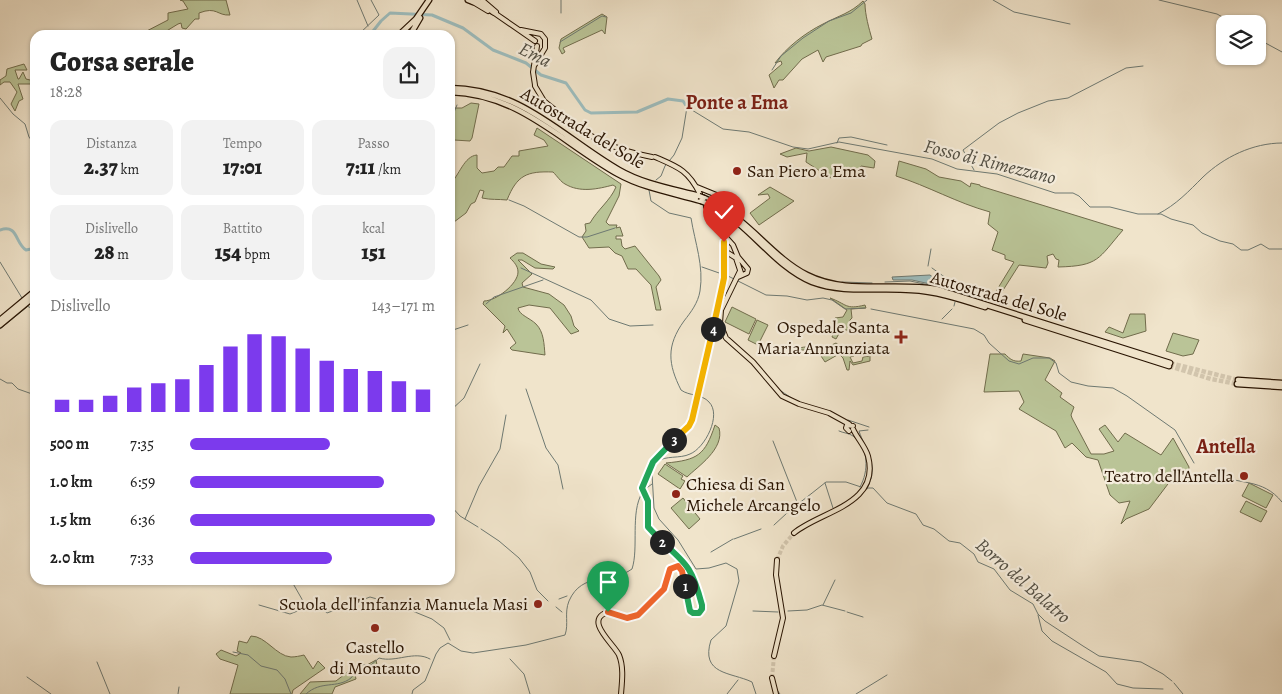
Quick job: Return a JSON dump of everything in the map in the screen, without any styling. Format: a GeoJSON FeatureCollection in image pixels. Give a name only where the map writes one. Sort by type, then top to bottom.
{"type":"FeatureCollection","features":[{"type":"Feature","properties":{"kind":"highway"},"geometry":{"type":"LineString","coordinates":[[473,1],[496,14]]}},
{"type":"Feature","properties":{"kind":"highway"},"geometry":{"type":"LineString","coordinates":[[412,30],[428,4]]}},
{"type":"Feature","properties":{"kind":"highway"},"geometry":{"type":"LineString","coordinates":[[405,30],[417,20]]}},
{"type":"Feature","properties":{"kind":"highway","name":"Autostrada del Sole"},"geometry":{"type":"LineString","coordinates":[[455,87],[466,87],[489,93],[513,101],[535,112],[600,158],[644,183]]}},
{"type":"Feature","properties":{"kind":"highway","name":"Autostrada del Sole"},"geometry":{"type":"LineString","coordinates":[[455,93],[484,96],[522,111],[607,168],[629,180],[703,200],[718,207],[747,224],[793,267],[817,280],[849,285],[915,286],[936,289],[1170,365]]}},
{"type":"Feature","properties":{"kind":"highway"},"geometry":{"type":"LineString","coordinates":[[0,320],[30,295]]}},
{"type":"Feature","properties":{"kind":"highway"},"geometry":{"type":"LineString","coordinates":[[0,325],[30,300]]}},
{"type":"Feature","properties":{"kind":"highway"},"geometry":{"type":"LineString","coordinates":[[1238,382],[1282,385]]}},
{"type":"Feature","properties":{"kind":"main road"},"geometry":{"type":"LineString","coordinates":[[482,0],[496,14],[535,41]]}},
{"type":"Feature","properties":{"kind":"main road"},"geometry":{"type":"LineString","coordinates":[[521,30],[542,35],[545,39],[546,46],[533,69]]}},
{"type":"Feature","properties":{"kind":"main road"},"geometry":{"type":"LineString","coordinates":[[537,34],[534,36],[535,41],[539,50],[543,50]]}},
{"type":"Feature","properties":{"kind":"main road"},"geometry":{"type":"LineString","coordinates":[[537,46],[533,69],[534,86],[546,103],[582,130],[599,140],[625,150],[664,160],[686,173],[695,185],[724,238],[726,251],[736,258],[744,274]]}},
{"type":"Feature","properties":{"kind":"main road"},"geometry":{"type":"LineString","coordinates":[[695,185],[719,196],[718,222],[725,237],[731,243],[748,271],[732,285],[723,302],[720,325],[726,338],[753,362],[782,396],[799,404],[829,413],[844,422],[848,426],[847,430],[852,430],[868,455],[867,478],[862,490],[852,501],[842,508],[818,518],[794,533]]}},
{"type":"Feature","properties":{"kind":"main road"},"geometry":{"type":"LineString","coordinates":[[706,190],[702,190],[703,200],[710,212],[718,207]]}},
{"type":"Feature","properties":{"kind":"main road"},"geometry":{"type":"LineString","coordinates":[[621,694],[620,659],[616,649],[600,629],[598,622],[601,616],[608,612],[627,618],[638,615],[664,590],[669,570],[676,566],[682,571],[690,611],[696,613],[702,608],[688,566],[649,529],[648,501],[643,491],[647,474],[656,457],[691,424],[698,401],[724,274],[725,243],[731,243]]}},
{"type":"Feature","properties":{"kind":"main road"},"geometry":{"type":"LineString","coordinates":[[726,251],[732,252],[734,248]]}},
{"type":"Feature","properties":{"kind":"main road"},"geometry":{"type":"LineString","coordinates":[[737,279],[740,269],[744,266]]}},
{"type":"Feature","properties":{"kind":"main road"},"geometry":{"type":"LineString","coordinates":[[774,656],[783,618],[777,582],[777,560]]}},
{"type":"Feature","properties":{"kind":"main road"},"geometry":{"type":"LineString","coordinates":[[772,678],[776,693]]}},
{"type":"Feature","properties":{"kind":"green space"},"geometry":{"type":"Polygon","coordinates":[[[180,0],[226,0],[230,15],[210,10],[199,13],[199,19],[195,19],[186,29],[182,28],[181,23],[168,30],[149,30],[168,20],[168,13],[188,9],[183,1],[180,0]]]}},
{"type":"Feature","properties":{"kind":"green space"},"geometry":{"type":"Polygon","coordinates":[[[863,1],[872,39],[861,46],[826,57],[823,62],[818,50],[802,59],[783,80],[779,80],[774,88],[769,75],[782,64],[781,61],[775,63],[785,51],[810,32],[849,11],[863,1]]]}},
{"type":"Feature","properties":{"kind":"green space"},"geometry":{"type":"Polygon","coordinates":[[[602,14],[607,17],[605,34],[602,30],[563,48],[565,52],[562,54],[559,48],[561,39],[602,14]]]}},
{"type":"Feature","properties":{"kind":"green space"},"geometry":{"type":"Polygon","coordinates":[[[24,64],[27,70],[15,70],[18,79],[23,72],[26,79],[30,80],[30,84],[18,84],[23,99],[19,101],[15,111],[11,104],[17,92],[10,82],[4,82],[0,85],[0,80],[6,76],[7,69],[24,64]]]}},
{"type":"Feature","properties":{"kind":"green space"},"geometry":{"type":"Polygon","coordinates":[[[471,103],[479,104],[470,141],[455,140],[455,108],[462,108],[471,103]]]}},
{"type":"Feature","properties":{"kind":"green space"},"geometry":{"type":"Polygon","coordinates":[[[537,128],[621,184],[619,196],[606,222],[609,225],[617,225],[616,228],[620,227],[623,236],[616,236],[616,239],[621,239],[622,246],[625,249],[635,246],[659,276],[661,280],[656,287],[661,310],[656,310],[651,285],[636,269],[628,269],[622,256],[615,253],[609,247],[589,248],[582,237],[586,231],[585,224],[590,223],[611,197],[616,187],[613,185],[595,189],[577,189],[564,183],[553,172],[536,172],[519,180],[507,200],[482,198],[484,191],[480,190],[475,202],[471,204],[466,213],[455,221],[455,177],[465,163],[472,156],[477,155],[477,168],[482,173],[494,171],[498,167],[504,167],[512,156],[519,156],[519,151],[548,146],[544,140],[534,135],[537,128]]]}},
{"type":"Feature","properties":{"kind":"green space"},"geometry":{"type":"Polygon","coordinates":[[[831,147],[868,155],[875,161],[874,168],[861,166],[859,174],[848,173],[831,178],[806,162],[807,153],[787,157],[780,154],[796,148],[809,151],[831,147]]]}},
{"type":"Feature","properties":{"kind":"green space"},"geometry":{"type":"Polygon","coordinates":[[[899,161],[926,169],[939,177],[961,181],[970,187],[971,183],[980,185],[1123,230],[1102,254],[1082,265],[1058,267],[1059,260],[1053,254],[1047,256],[1048,263],[1046,268],[1019,265],[1000,295],[995,293],[1014,262],[1005,259],[1005,255],[992,250],[998,232],[988,224],[990,212],[896,176],[899,161]]]}},
{"type":"Feature","properties":{"kind":"green space"},"geometry":{"type":"Polygon","coordinates":[[[770,187],[794,201],[759,225],[750,213],[770,198],[768,194],[758,195],[770,187]]]}},
{"type":"Feature","properties":{"kind":"green space"},"geometry":{"type":"Polygon","coordinates":[[[517,253],[523,253],[541,264],[555,267],[553,269],[535,268],[522,260],[518,260],[532,274],[522,283],[523,287],[549,294],[564,305],[571,316],[574,326],[579,331],[571,334],[550,308],[529,305],[518,308],[520,313],[539,327],[543,338],[545,355],[512,350],[510,348],[516,343],[507,329],[503,333],[505,326],[483,304],[484,301],[506,291],[514,282],[518,270],[516,264],[510,258],[517,253]]]}},
{"type":"Feature","properties":{"kind":"green space"},"geometry":{"type":"Polygon","coordinates":[[[830,298],[846,306],[865,305],[866,308],[851,309],[852,318],[849,330],[841,330],[836,339],[832,337],[835,329],[835,318],[843,317],[847,310],[830,298]]]}},
{"type":"Feature","properties":{"kind":"green space"},"geometry":{"type":"Polygon","coordinates":[[[732,307],[756,319],[749,334],[725,322],[732,307]]]}},
{"type":"Feature","properties":{"kind":"green space"},"geometry":{"type":"Polygon","coordinates":[[[1130,314],[1145,314],[1146,331],[1123,338],[1105,332],[1109,327],[1123,333],[1130,314]]]}},
{"type":"Feature","properties":{"kind":"green space"},"geometry":{"type":"Polygon","coordinates":[[[757,320],[768,325],[758,345],[748,340],[757,320]]]}},
{"type":"Feature","properties":{"kind":"green space"},"geometry":{"type":"Polygon","coordinates":[[[1173,333],[1199,340],[1193,354],[1183,356],[1166,351],[1173,333]]]}},
{"type":"Feature","properties":{"kind":"green space"},"geometry":{"type":"Polygon","coordinates":[[[836,343],[854,356],[850,357],[853,363],[862,361],[863,357],[870,356],[870,361],[853,365],[850,361],[849,370],[847,370],[843,358],[839,354],[825,362],[821,356],[824,350],[800,350],[799,348],[828,346],[836,343]]]}},
{"type":"Feature","properties":{"kind":"green space"},"geometry":{"type":"Polygon","coordinates":[[[990,354],[1005,354],[1010,359],[1016,361],[1021,361],[1023,354],[1050,358],[1055,361],[1045,380],[1062,393],[1060,397],[1074,407],[1071,415],[1072,418],[1091,454],[1104,454],[1114,451],[1099,429],[1105,425],[1118,442],[1125,433],[1161,455],[1173,438],[1189,467],[1188,476],[1174,476],[1149,509],[1126,519],[1121,524],[1130,501],[1119,503],[1110,495],[1098,460],[1086,457],[1072,443],[1065,448],[1056,431],[1019,409],[1024,402],[1019,391],[984,392],[990,354]]]}},
{"type":"Feature","properties":{"kind":"green space"},"geometry":{"type":"Polygon","coordinates":[[[715,425],[719,428],[720,436],[718,443],[709,457],[687,477],[666,463],[686,460],[699,454],[708,443],[715,425]]]}},
{"type":"Feature","properties":{"kind":"green space"},"geometry":{"type":"Polygon","coordinates":[[[665,464],[683,476],[681,479],[685,481],[680,489],[658,474],[665,464]]]}},
{"type":"Feature","properties":{"kind":"green space"},"geometry":{"type":"Polygon","coordinates":[[[1249,483],[1273,495],[1266,508],[1242,496],[1249,483]]]}},
{"type":"Feature","properties":{"kind":"green space"},"geometry":{"type":"Polygon","coordinates":[[[683,498],[700,519],[689,529],[671,508],[683,498]]]}},
{"type":"Feature","properties":{"kind":"green space"},"geometry":{"type":"Polygon","coordinates":[[[1246,501],[1267,511],[1261,522],[1240,512],[1246,501]]]}},
{"type":"Feature","properties":{"kind":"green space"},"geometry":{"type":"Polygon","coordinates":[[[251,636],[261,639],[286,656],[304,655],[313,669],[318,661],[325,668],[293,690],[292,694],[230,694],[238,665],[220,659],[216,654],[221,650],[236,656],[241,653],[237,651],[239,641],[247,643],[251,636]]]}},
{"type":"Feature","properties":{"kind":"green space"},"geometry":{"type":"Polygon","coordinates":[[[376,660],[377,665],[367,669],[354,670],[356,679],[335,687],[332,694],[300,694],[310,682],[336,681],[359,663],[365,666],[376,660]]]}},
{"type":"Feature","properties":{"kind":"water"},"geometry":{"type":"Polygon","coordinates":[[[930,275],[939,282],[939,286],[912,280],[893,280],[892,277],[930,275]]]}},
{"type":"Feature","properties":{"kind":"waterway"},"geometry":{"type":"LineString","coordinates":[[357,0],[368,26]]}},
{"type":"Feature","properties":{"kind":"waterway"},"geometry":{"type":"LineString","coordinates":[[363,30],[379,15],[371,0]]}},
{"type":"Feature","properties":{"kind":"waterway"},"geometry":{"type":"LineString","coordinates":[[561,0],[561,13]]}},
{"type":"Feature","properties":{"kind":"waterway"},"geometry":{"type":"LineString","coordinates":[[772,70],[781,56],[803,38],[829,21],[851,13],[867,0]]}},
{"type":"Feature","properties":{"kind":"waterway"},"geometry":{"type":"LineString","coordinates":[[993,0],[1014,12],[1070,24]]}},
{"type":"Feature","properties":{"kind":"waterway"},"geometry":{"type":"LineString","coordinates":[[1159,0],[1219,15]]}},
{"type":"Feature","properties":{"kind":"waterway","name":"Ema"},"geometry":{"type":"LineString","coordinates":[[374,30],[390,13],[432,15],[463,28],[493,50],[526,63],[541,75],[566,83],[585,110],[591,113],[637,112],[668,99],[683,101],[687,107]]}},
{"type":"Feature","properties":{"kind":"waterway"},"geometry":{"type":"LineString","coordinates":[[560,42],[602,16],[606,17]]}},
{"type":"Feature","properties":{"kind":"waterway"},"geometry":{"type":"LineString","coordinates":[[1266,43],[1282,52]]}},
{"type":"Feature","properties":{"kind":"waterway"},"geometry":{"type":"LineString","coordinates":[[974,170],[963,150],[999,123],[1048,101],[1068,98],[1126,68],[1143,66]]}},
{"type":"Feature","properties":{"kind":"waterway"},"geometry":{"type":"LineString","coordinates":[[0,98],[13,114],[25,124],[30,138]]}},
{"type":"Feature","properties":{"kind":"waterway"},"geometry":{"type":"LineString","coordinates":[[455,110],[457,105]]}},
{"type":"Feature","properties":{"kind":"waterway","name":"Fosso di Rimezzano"},"geometry":{"type":"LineString","coordinates":[[656,180],[661,176],[682,138],[687,107],[723,129],[749,132],[793,147],[808,149],[839,142],[932,159],[957,169],[997,174],[1055,193],[1073,193],[1090,207],[1110,207],[1138,214],[1161,214],[1193,225],[1202,233],[1220,241],[1233,244],[1241,250],[1248,250],[1261,244],[1269,249],[1282,249]]}},
{"type":"Feature","properties":{"kind":"waterway"},"geometry":{"type":"LineString","coordinates":[[837,143],[839,138],[851,137],[887,145]]}},
{"type":"Feature","properties":{"kind":"waterway"},"geometry":{"type":"LineString","coordinates":[[1158,214],[1176,202],[1211,170],[1230,157],[1250,148],[1282,143]]}},
{"type":"Feature","properties":{"kind":"waterway"},"geometry":{"type":"LineString","coordinates":[[649,190],[651,201],[669,213],[691,218],[700,264],[700,291],[692,311],[678,330],[674,339],[671,363],[681,390],[706,399],[713,408],[714,415],[710,431],[696,451],[686,455],[664,458],[657,462],[652,474],[654,508],[659,519],[678,540],[696,569],[709,568],[726,563],[737,569],[739,581],[726,626],[711,640],[710,660],[714,666],[727,674],[752,682],[756,694]]}},
{"type":"Feature","properties":{"kind":"waterway"},"geometry":{"type":"LineString","coordinates":[[509,200],[524,206],[579,237],[587,237],[615,228]]}},
{"type":"Feature","properties":{"kind":"waterway","name":"Ema"},"geometry":{"type":"LineString","coordinates":[[0,230],[10,230],[22,247],[26,250],[30,249]]}},
{"type":"Feature","properties":{"kind":"waterway"},"geometry":{"type":"LineString","coordinates":[[928,266],[931,249]]}},
{"type":"Feature","properties":{"kind":"waterway"},"geometry":{"type":"LineString","coordinates":[[0,262],[22,298]]}},
{"type":"Feature","properties":{"kind":"waterway"},"geometry":{"type":"LineString","coordinates":[[702,267],[722,274]]}},
{"type":"Feature","properties":{"kind":"waterway"},"geometry":{"type":"LineString","coordinates":[[521,268],[591,300],[609,319],[630,326],[653,325]]}},
{"type":"Feature","properties":{"kind":"waterway"},"geometry":{"type":"LineString","coordinates":[[932,268],[960,288]]}},
{"type":"Feature","properties":{"kind":"waterway"},"geometry":{"type":"LineString","coordinates":[[726,275],[734,279]]}},
{"type":"Feature","properties":{"kind":"waterway"},"geometry":{"type":"LineString","coordinates":[[486,304],[494,297],[543,280]]}},
{"type":"Feature","properties":{"kind":"waterway"},"geometry":{"type":"LineString","coordinates":[[738,281],[766,295],[787,296],[807,300],[823,298],[832,300],[845,309],[865,308]]}},
{"type":"Feature","properties":{"kind":"waterway"},"geometry":{"type":"LineString","coordinates":[[885,282],[910,281],[944,288],[985,300]]}},
{"type":"Feature","properties":{"kind":"waterway"},"geometry":{"type":"LineString","coordinates":[[842,282],[872,283]]}},
{"type":"Feature","properties":{"kind":"waterway"},"geometry":{"type":"LineString","coordinates":[[954,306],[955,302]]}},
{"type":"Feature","properties":{"kind":"waterway"},"geometry":{"type":"LineString","coordinates":[[995,302],[1002,305]]}},
{"type":"Feature","properties":{"kind":"waterway"},"geometry":{"type":"LineString","coordinates":[[0,329],[27,307]]}},
{"type":"Feature","properties":{"kind":"waterway"},"geometry":{"type":"LineString","coordinates":[[871,309],[974,329],[984,335],[989,343],[1009,361],[1019,364],[1033,358],[1049,358],[1056,363],[1059,373],[1071,382],[1088,386],[1113,388],[1175,430],[1194,463]]}},
{"type":"Feature","properties":{"kind":"waterway"},"geometry":{"type":"LineString","coordinates":[[942,319],[952,309]]}},
{"type":"Feature","properties":{"kind":"waterway"},"geometry":{"type":"LineString","coordinates":[[455,329],[468,325]]}},
{"type":"Feature","properties":{"kind":"waterway"},"geometry":{"type":"LineString","coordinates":[[455,406],[464,398],[480,364]]}},
{"type":"Feature","properties":{"kind":"waterway"},"geometry":{"type":"LineString","coordinates":[[0,379],[7,383],[12,383],[18,389],[30,393]]}},
{"type":"Feature","properties":{"kind":"waterway"},"geometry":{"type":"LineString","coordinates":[[526,389],[546,448],[558,465],[563,489]]}},
{"type":"Feature","properties":{"kind":"waterway"},"geometry":{"type":"LineString","coordinates":[[778,389],[793,399]]}},
{"type":"Feature","properties":{"kind":"waterway"},"geometry":{"type":"LineString","coordinates":[[465,519],[479,486],[500,449],[506,415]]}},
{"type":"Feature","properties":{"kind":"waterway"},"geometry":{"type":"LineString","coordinates":[[848,420],[869,427]]}},
{"type":"Feature","properties":{"kind":"waterway"},"geometry":{"type":"LineString","coordinates":[[868,430],[859,431],[871,460],[871,479]]}},
{"type":"Feature","properties":{"kind":"waterway"},"geometry":{"type":"LineString","coordinates":[[839,431],[853,436],[865,453],[865,474],[860,487]]}},
{"type":"Feature","properties":{"kind":"waterway"},"geometry":{"type":"LineString","coordinates":[[773,441],[797,502]]}},
{"type":"Feature","properties":{"kind":"waterway"},"geometry":{"type":"LineString","coordinates":[[1213,473],[1232,480],[1258,485],[1274,494],[1282,502]]}},
{"type":"Feature","properties":{"kind":"waterway","name":"Borro del Balatro"},"geometry":{"type":"LineString","coordinates":[[867,489],[870,481]]}},
{"type":"Feature","properties":{"kind":"waterway","name":"Borro del Balatro"},"geometry":{"type":"LineString","coordinates":[[774,525],[826,482],[846,482],[861,487]]}},
{"type":"Feature","properties":{"kind":"waterway"},"geometry":{"type":"LineString","coordinates":[[825,483],[833,508]]}},
{"type":"Feature","properties":{"kind":"waterway"},"geometry":{"type":"LineString","coordinates":[[644,490],[652,484]]}},
{"type":"Feature","properties":{"kind":"waterway","name":"Borro del Balatro"},"geometry":{"type":"LineString","coordinates":[[865,488],[873,488],[887,503],[916,514],[923,525],[934,529],[949,541],[960,543],[974,554],[978,562],[994,569],[1010,590],[1033,604],[1038,614],[1045,621],[1083,646],[1099,656],[1141,662],[1172,681]]}},
{"type":"Feature","properties":{"kind":"waterway"},"geometry":{"type":"LineString","coordinates":[[412,694],[413,690],[425,681],[440,648],[448,643],[461,651],[473,653],[526,645],[565,635],[569,601],[581,585],[615,576],[632,569],[635,551],[636,510],[642,493]]}},
{"type":"Feature","properties":{"kind":"waterway"},"geometry":{"type":"LineString","coordinates":[[455,510],[460,516],[478,527]]}},
{"type":"Feature","properties":{"kind":"waterway"},"geometry":{"type":"LineString","coordinates":[[481,529],[519,558],[530,572],[537,590],[548,601]]}},
{"type":"Feature","properties":{"kind":"waterway","name":"Borro del Balatro"},"geometry":{"type":"LineString","coordinates":[[734,539],[761,529]]}},
{"type":"Feature","properties":{"kind":"waterway","name":"Borro del Balatro"},"geometry":{"type":"LineString","coordinates":[[711,552],[733,539]]}},
{"type":"Feature","properties":{"kind":"waterway"},"geometry":{"type":"LineString","coordinates":[[823,605],[835,580]]}},
{"type":"Feature","properties":{"kind":"waterway"},"geometry":{"type":"LineString","coordinates":[[294,585],[303,601],[311,606],[320,607],[327,613],[370,597],[391,603]]}},
{"type":"Feature","properties":{"kind":"waterway"},"geometry":{"type":"LineString","coordinates":[[559,599],[567,596]]}},
{"type":"Feature","properties":{"kind":"waterway"},"geometry":{"type":"LineString","coordinates":[[393,603],[432,619],[444,628],[450,640]]}},
{"type":"Feature","properties":{"kind":"waterway"},"geometry":{"type":"LineString","coordinates":[[259,605],[290,614],[310,606]]}},
{"type":"Feature","properties":{"kind":"waterway"},"geometry":{"type":"LineString","coordinates":[[788,611],[807,610],[822,605],[845,611]]}},
{"type":"Feature","properties":{"kind":"waterway"},"geometry":{"type":"LineString","coordinates":[[556,607],[562,612]]}},
{"type":"Feature","properties":{"kind":"waterway"},"geometry":{"type":"LineString","coordinates":[[753,611],[778,612]]}},
{"type":"Feature","properties":{"kind":"waterway"},"geometry":{"type":"LineString","coordinates":[[847,612],[863,617]]}},
{"type":"Feature","properties":{"kind":"waterway"},"geometry":{"type":"LineString","coordinates":[[1038,615],[1042,631],[1052,641],[1106,672],[1117,684],[1133,688],[1163,689]]}},
{"type":"Feature","properties":{"kind":"waterway"},"geometry":{"type":"LineString","coordinates":[[233,652],[248,655],[261,666],[277,670],[285,679],[291,694]]}},
{"type":"Feature","properties":{"kind":"waterway"},"geometry":{"type":"LineString","coordinates":[[306,694],[317,687],[346,681],[351,678],[358,664],[371,665],[379,658],[392,659],[418,656],[430,659]]}},
{"type":"Feature","properties":{"kind":"waterway"},"geometry":{"type":"LineString","coordinates":[[510,659],[524,674],[530,694]]}},
{"type":"Feature","properties":{"kind":"waterway"},"geometry":{"type":"LineString","coordinates":[[97,662],[110,694]]}},
{"type":"Feature","properties":{"kind":"waterway"},"geometry":{"type":"LineString","coordinates":[[856,694],[887,675]]}},
{"type":"Feature","properties":{"kind":"waterway"},"geometry":{"type":"LineString","coordinates":[[27,677],[51,694]]}},
{"type":"Feature","properties":{"kind":"waterway"},"geometry":{"type":"LineString","coordinates":[[727,694],[738,680]]}},
{"type":"Feature","properties":{"kind":"waterway","name":"Borro del Balatro"},"geometry":{"type":"LineString","coordinates":[[1174,683],[1183,694]]}},
{"type":"Feature","properties":{"kind":"waterway"},"geometry":{"type":"LineString","coordinates":[[178,694],[179,687]]}},
{"type":"Feature","properties":{"kind":"waterway"},"geometry":{"type":"LineString","coordinates":[[777,690],[780,694]]}},
{"type":"Feature","properties":{"kind":"tunnel"},"geometry":{"type":"LineString","coordinates":[[1170,363],[1238,380]]}},
{"type":"Feature","properties":{"kind":"tunnel"},"geometry":{"type":"LineString","coordinates":[[1169,366],[1211,379],[1237,384]]}},
{"type":"Feature","properties":{"kind":"tunnel"},"geometry":{"type":"LineString","coordinates":[[777,560],[783,546],[794,533]]}},
{"type":"Feature","properties":{"kind":"tunnel"},"geometry":{"type":"LineString","coordinates":[[772,678],[774,656]]}},
{"type":"Feature","properties":{"kind":"place","name":"San Piero a Ema"},"geometry":{"type":"Point","coordinates":[737,171]}},
{"type":"Feature","properties":{"kind":"place","name":"Ospedale Santa Maria Annunziata"},"geometry":{"type":"Point","coordinates":[901,337]}},
{"type":"Feature","properties":{"kind":"place","name":"Teatro dell'Antella"},"geometry":{"type":"Point","coordinates":[1244,476]}},
{"type":"Feature","properties":{"kind":"place","name":"Chiesa di San Michele Arcangelo"},"geometry":{"type":"Point","coordinates":[676,494]}},
{"type":"Feature","properties":{"kind":"place","name":"Scuola dell'infanzia Manuela Masi"},"geometry":{"type":"Point","coordinates":[538,604]}},
{"type":"Feature","properties":{"kind":"place","name":"Castello di Montauto"},"geometry":{"type":"Point","coordinates":[375,628]}},
{"type":"Feature","properties":{"kind":"district","name":"Ponte a Ema"},"geometry":{"type":"Point","coordinates":[737,102]}},
{"type":"Feature","properties":{"kind":"district","name":"Antella"},"geometry":{"type":"Point","coordinates":[1226,446]}},
{"type":"Feature","properties":{"kind":"route"},"geometry":{"type":"LineString","coordinates":[[608,612],[627,618],[638,615],[664,590],[669,570],[676,566],[682,571],[690,611],[696,613],[702,609],[701,599],[688,566],[648,527],[648,499],[642,488],[653,462],[691,424],[724,276],[724,242]]}}]}
